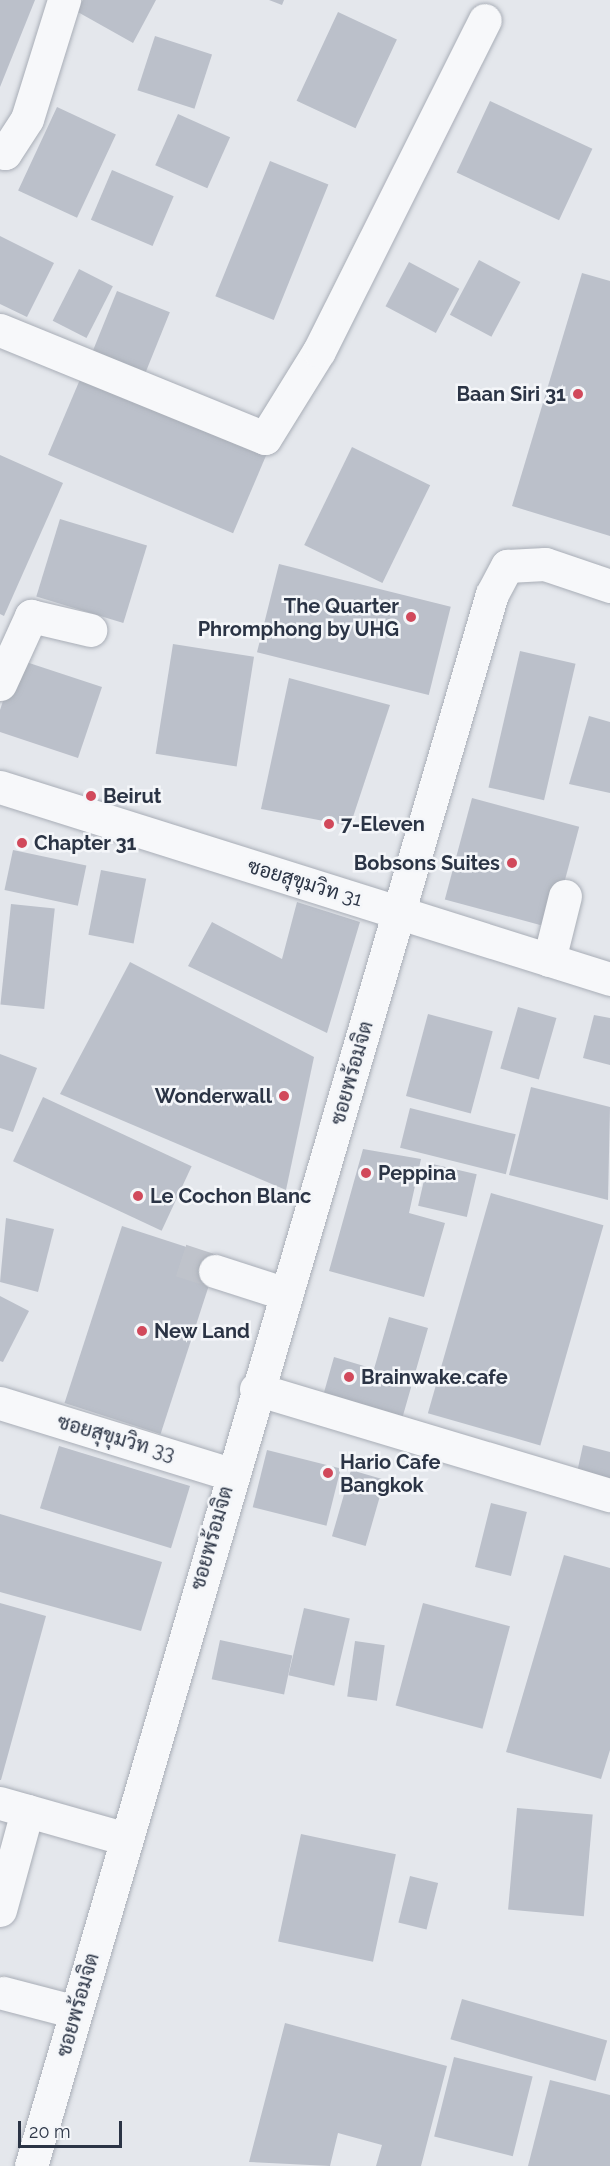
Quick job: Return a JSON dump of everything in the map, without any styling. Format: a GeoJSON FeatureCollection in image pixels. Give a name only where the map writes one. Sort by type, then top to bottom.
{"type":"FeatureCollection","features":[{"type":"Feature","properties":{"kind":"street"},"geometry":{"type":"LineString","coordinates":[[0,152],[5,153],[27,119],[64,0]]}},
{"type":"Feature","properties":{"kind":"street"},"geometry":{"type":"LineString","coordinates":[[0,330],[265,438],[319,351],[485,20]]}},
{"type":"Feature","properties":{"kind":"street","name":"ซอยพร้อมจิต"},"geometry":{"type":"LineString","coordinates":[[31,2166],[231,1474],[492,594],[507,566],[545,564],[610,586]]}},
{"type":"Feature","properties":{"kind":"street"},"geometry":{"type":"LineString","coordinates":[[0,684],[31,616],[90,630]]}},
{"type":"Feature","properties":{"kind":"street","name":"ซอยสุขุมวิท 31"},"geometry":{"type":"LineString","coordinates":[[0,787],[610,979]]}},
{"type":"Feature","properties":{"kind":"street"},"geometry":{"type":"LineString","coordinates":[[549,960],[565,896]]}},
{"type":"Feature","properties":{"kind":"street"},"geometry":{"type":"LineString","coordinates":[[215,1271],[286,1293]]}},
{"type":"Feature","properties":{"kind":"street"},"geometry":{"type":"LineString","coordinates":[[256,1389],[610,1495]]}},
{"type":"Feature","properties":{"kind":"street","name":"ซอยสุขุมวิท 33"},"geometry":{"type":"LineString","coordinates":[[0,1404],[231,1474]]}},
{"type":"Feature","properties":{"kind":"street"},"geometry":{"type":"LineString","coordinates":[[0,1910],[14,1807],[126,1839]]}},
{"type":"Feature","properties":{"kind":"street"},"geometry":{"type":"LineString","coordinates":[[3,1994],[76,2012]]}},
{"type":"Feature","properties":{"kind":"building"},"geometry":{"type":"Polygon","coordinates":[[[0,0],[35,0],[0,87],[0,0]]]}},
{"type":"Feature","properties":{"kind":"building"},"geometry":{"type":"Polygon","coordinates":[[[83,0],[156,0],[133,43],[76,11],[83,0]]]}},
{"type":"Feature","properties":{"kind":"building"},"geometry":{"type":"Polygon","coordinates":[[[269,0],[284,0],[282,5],[269,0]]]}},
{"type":"Feature","properties":{"kind":"building"},"geometry":{"type":"Polygon","coordinates":[[[338,12],[397,39],[355,128],[297,101],[338,12]]]}},
{"type":"Feature","properties":{"kind":"building"},"geometry":{"type":"Polygon","coordinates":[[[155,36],[212,55],[194,109],[137,90],[155,36]]]}},
{"type":"Feature","properties":{"kind":"building"},"geometry":{"type":"Polygon","coordinates":[[[490,101],[592,149],[559,220],[457,173],[490,101]]]}},
{"type":"Feature","properties":{"kind":"building"},"geometry":{"type":"Polygon","coordinates":[[[57,107],[116,134],[77,218],[18,190],[57,107]]]}},
{"type":"Feature","properties":{"kind":"building"},"geometry":{"type":"Polygon","coordinates":[[[178,114],[230,137],[207,188],[155,165],[178,114]]]}},
{"type":"Feature","properties":{"kind":"building"},"geometry":{"type":"Polygon","coordinates":[[[270,161],[328,185],[274,320],[215,296],[270,161]]]}},
{"type":"Feature","properties":{"kind":"building"},"geometry":{"type":"Polygon","coordinates":[[[112,170],[174,196],[153,246],[91,220],[112,170]]]}},
{"type":"Feature","properties":{"kind":"building"},"geometry":{"type":"Polygon","coordinates":[[[0,236],[54,263],[27,317],[0,304],[0,236]]]}},
{"type":"Feature","properties":{"kind":"building"},"geometry":{"type":"Polygon","coordinates":[[[479,260],[520,282],[491,337],[450,315],[479,260]]]}},
{"type":"Feature","properties":{"kind":"building"},"geometry":{"type":"Polygon","coordinates":[[[409,262],[459,289],[436,333],[386,306],[409,262]]]}},
{"type":"Feature","properties":{"kind":"building"},"geometry":{"type":"Polygon","coordinates":[[[79,269],[113,286],[87,338],[53,321],[79,269]]]}},
{"type":"Feature","properties":{"kind":"building","name":"Baan Siri 31"},"geometry":{"type":"Polygon","coordinates":[[[582,273],[610,281],[610,536],[512,506],[582,273]]]}},
{"type":"Feature","properties":{"kind":"building"},"geometry":{"type":"Polygon","coordinates":[[[117,291],[170,312],[144,377],[91,356],[117,291]]]}},
{"type":"Feature","properties":{"kind":"building"},"geometry":{"type":"Polygon","coordinates":[[[84,370],[269,449],[233,533],[48,455],[84,370]]]}},
{"type":"Feature","properties":{"kind":"building"},"geometry":{"type":"Polygon","coordinates":[[[352,447],[430,485],[382,583],[304,545],[352,447]]]}},
{"type":"Feature","properties":{"kind":"building"},"geometry":{"type":"Polygon","coordinates":[[[0,455],[63,483],[4,616],[0,614],[0,455]]]}},
{"type":"Feature","properties":{"kind":"building"},"geometry":{"type":"Polygon","coordinates":[[[60,519],[147,546],[123,623],[36,596],[60,519]]]}},
{"type":"Feature","properties":{"kind":"building"},"geometry":{"type":"Polygon","coordinates":[[[279,564],[451,607],[429,695],[257,652],[279,564]]]}},
{"type":"Feature","properties":{"kind":"building"},"geometry":{"type":"Polygon","coordinates":[[[173,644],[254,657],[237,766],[156,754],[173,644]]]}},
{"type":"Feature","properties":{"kind":"building"},"geometry":{"type":"Polygon","coordinates":[[[520,651],[576,664],[544,800],[489,787],[520,651]]]}},
{"type":"Feature","properties":{"kind":"building"},"geometry":{"type":"Polygon","coordinates":[[[17,659],[102,687],[78,758],[0,732],[0,710],[17,659]]]}},
{"type":"Feature","properties":{"kind":"building"},"geometry":{"type":"Polygon","coordinates":[[[289,678],[390,705],[350,826],[261,809],[289,678]]]}},
{"type":"Feature","properties":{"kind":"building"},"geometry":{"type":"Polygon","coordinates":[[[589,716],[610,722],[610,793],[569,784],[589,716]]]}},
{"type":"Feature","properties":{"kind":"building","name":"Bobsons Suites"},"geometry":{"type":"Polygon","coordinates":[[[472,798],[579,827],[552,928],[445,899],[472,798]]]}},
{"type":"Feature","properties":{"kind":"building"},"geometry":{"type":"Polygon","coordinates":[[[13,850],[86,866],[78,906],[4,890],[13,850]]]}},
{"type":"Feature","properties":{"kind":"building"},"geometry":{"type":"Polygon","coordinates":[[[101,870],[146,879],[134,944],[88,935],[101,870]]]}},
{"type":"Feature","properties":{"kind":"building"},"geometry":{"type":"Polygon","coordinates":[[[297,902],[360,922],[327,1033],[188,966],[212,922],[282,959],[297,902]]]}},
{"type":"Feature","properties":{"kind":"building"},"geometry":{"type":"Polygon","coordinates":[[[11,904],[55,909],[44,1009],[0,1004],[11,904]]]}},
{"type":"Feature","properties":{"kind":"building"},"geometry":{"type":"Polygon","coordinates":[[[130,962],[314,1057],[286,1190],[60,1094],[130,962]]]}},
{"type":"Feature","properties":{"kind":"building"},"geometry":{"type":"Polygon","coordinates":[[[518,1007],[556,1018],[539,1080],[500,1069],[518,1007]]]}},
{"type":"Feature","properties":{"kind":"building"},"geometry":{"type":"Polygon","coordinates":[[[428,1014],[493,1031],[471,1113],[406,1096],[428,1014]]]}},
{"type":"Feature","properties":{"kind":"building"},"geometry":{"type":"Polygon","coordinates":[[[594,1015],[610,1018],[610,1065],[583,1058],[594,1015]]]}},
{"type":"Feature","properties":{"kind":"building"},"geometry":{"type":"Polygon","coordinates":[[[0,1054],[37,1068],[13,1132],[0,1128],[0,1054]]]}},
{"type":"Feature","properties":{"kind":"building"},"geometry":{"type":"Polygon","coordinates":[[[531,1087],[610,1107],[608,1200],[509,1175],[531,1087]]]}},
{"type":"Feature","properties":{"kind":"building"},"geometry":{"type":"Polygon","coordinates":[[[43,1097],[192,1166],[162,1231],[13,1161],[43,1097]]]}},
{"type":"Feature","properties":{"kind":"building"},"geometry":{"type":"Polygon","coordinates":[[[410,1108],[516,1134],[506,1174],[400,1148],[410,1108]]]}},
{"type":"Feature","properties":{"kind":"building"},"geometry":{"type":"Polygon","coordinates":[[[363,1149],[421,1159],[409,1213],[445,1223],[424,1297],[329,1271],[363,1149]]]}},
{"type":"Feature","properties":{"kind":"building"},"geometry":{"type":"Polygon","coordinates":[[[428,1163],[477,1174],[467,1217],[418,1206],[428,1163]]]}},
{"type":"Feature","properties":{"kind":"building"},"geometry":{"type":"Polygon","coordinates":[[[491,1193],[603,1225],[540,1445],[428,1413],[491,1193]]]}},
{"type":"Feature","properties":{"kind":"building"},"geometry":{"type":"Polygon","coordinates":[[[6,1218],[54,1229],[38,1292],[0,1282],[6,1218]]]}},
{"type":"Feature","properties":{"kind":"building","name":"New Land"},"geometry":{"type":"Polygon","coordinates":[[[122,1226],[218,1257],[161,1434],[65,1403],[122,1226]]]}},
{"type":"Feature","properties":{"kind":"building"},"geometry":{"type":"Polygon","coordinates":[[[0,1296],[29,1311],[3,1362],[0,1361],[0,1296]]]}},
{"type":"Feature","properties":{"kind":"building"},"geometry":{"type":"Polygon","coordinates":[[[389,1317],[428,1328],[402,1419],[323,1396],[334,1357],[374,1369],[389,1317]]]}},
{"type":"Feature","properties":{"kind":"building"},"geometry":{"type":"Polygon","coordinates":[[[583,1445],[610,1452],[610,1484],[576,1477],[583,1445]]]}},
{"type":"Feature","properties":{"kind":"building"},"geometry":{"type":"Polygon","coordinates":[[[59,1446],[190,1486],[171,1548],[40,1508],[59,1446]]]}},
{"type":"Feature","properties":{"kind":"building"},"geometry":{"type":"Polygon","coordinates":[[[267,1450],[341,1468],[326,1526],[253,1507],[267,1450]]]}},
{"type":"Feature","properties":{"kind":"building"},"geometry":{"type":"Polygon","coordinates":[[[351,1470],[385,1480],[366,1546],[332,1536],[351,1470]]]}},
{"type":"Feature","properties":{"kind":"building"},"geometry":{"type":"Polygon","coordinates":[[[491,1503],[527,1512],[511,1576],[475,1567],[491,1503]]]}},
{"type":"Feature","properties":{"kind":"building"},"geometry":{"type":"Polygon","coordinates":[[[0,1514],[162,1562],[141,1631],[0,1592],[0,1514]]]}},
{"type":"Feature","properties":{"kind":"building"},"geometry":{"type":"Polygon","coordinates":[[[564,1555],[610,1568],[610,1750],[601,1779],[506,1752],[564,1555]]]}},
{"type":"Feature","properties":{"kind":"building"},"geometry":{"type":"Polygon","coordinates":[[[0,1603],[46,1616],[1,1780],[0,1780],[0,1603]]]}},
{"type":"Feature","properties":{"kind":"building"},"geometry":{"type":"Polygon","coordinates":[[[423,1603],[510,1626],[482,1729],[396,1705],[423,1603]]]}},
{"type":"Feature","properties":{"kind":"building"},"geometry":{"type":"Polygon","coordinates":[[[304,1608],[350,1619],[334,1686],[288,1675],[304,1608]]]}},
{"type":"Feature","properties":{"kind":"building"},"geometry":{"type":"Polygon","coordinates":[[[220,1640],[292,1655],[284,1695],[212,1679],[220,1640]]]}},
{"type":"Feature","properties":{"kind":"building"},"geometry":{"type":"Polygon","coordinates":[[[355,1641],[385,1645],[377,1701],[347,1696],[355,1641]]]}},
{"type":"Feature","properties":{"kind":"building"},"geometry":{"type":"Polygon","coordinates":[[[517,1808],[593,1815],[584,1916],[508,1910],[517,1808]]]}},
{"type":"Feature","properties":{"kind":"building"},"geometry":{"type":"Polygon","coordinates":[[[301,1834],[396,1854],[373,1962],[278,1942],[301,1834]]]}},
{"type":"Feature","properties":{"kind":"building"},"geometry":{"type":"Polygon","coordinates":[[[410,1876],[438,1883],[427,1930],[398,1923],[410,1876]]]}},
{"type":"Feature","properties":{"kind":"building"},"geometry":{"type":"Polygon","coordinates":[[[462,1999],[607,2041],[596,2081],[450,2039],[462,1999]]]}},
{"type":"Feature","properties":{"kind":"building"},"geometry":{"type":"Polygon","coordinates":[[[285,2023],[447,2066],[421,2166],[376,2166],[382,2145],[338,2133],[330,2166],[249,2162],[285,2023]]]}},
{"type":"Feature","properties":{"kind":"building"},"geometry":{"type":"Polygon","coordinates":[[[454,2057],[533,2077],[513,2156],[434,2137],[454,2057]]]}},
{"type":"Feature","properties":{"kind":"building"},"geometry":{"type":"Polygon","coordinates":[[[550,2080],[610,2095],[610,2166],[528,2166],[550,2080]]]}},
{"type":"Feature","properties":{"kind":"tunnel"},"geometry":{"type":"LineString","coordinates":[[181,1260],[215,1271]]}},
{"type":"Feature","properties":{"kind":"place","name":"Baan Siri 31"},"geometry":{"type":"Point","coordinates":[578,394]}},
{"type":"Feature","properties":{"kind":"place","name":"The Quarter Phromphong by UHG"},"geometry":{"type":"Point","coordinates":[411,617]}},
{"type":"Feature","properties":{"kind":"place","name":"Beirut"},"geometry":{"type":"Point","coordinates":[91,796]}},
{"type":"Feature","properties":{"kind":"place","name":"7-Eleven"},"geometry":{"type":"Point","coordinates":[329,824]}},
{"type":"Feature","properties":{"kind":"place","name":"Chapter 31"},"geometry":{"type":"Point","coordinates":[22,843]}},
{"type":"Feature","properties":{"kind":"place","name":"Bobsons Suites"},"geometry":{"type":"Point","coordinates":[512,863]}},
{"type":"Feature","properties":{"kind":"place","name":"Wonderwall"},"geometry":{"type":"Point","coordinates":[284,1096]}},
{"type":"Feature","properties":{"kind":"place","name":"Peppina"},"geometry":{"type":"Point","coordinates":[366,1173]}},
{"type":"Feature","properties":{"kind":"place","name":"Le Cochon Blanc"},"geometry":{"type":"Point","coordinates":[138,1196]}},
{"type":"Feature","properties":{"kind":"place","name":"New Land"},"geometry":{"type":"Point","coordinates":[142,1331]}},
{"type":"Feature","properties":{"kind":"place","name":"Brainwake.cafe"},"geometry":{"type":"Point","coordinates":[349,1377]}},
{"type":"Feature","properties":{"kind":"place","name":"Hario Cafe Bangkok"},"geometry":{"type":"Point","coordinates":[328,1473]}}]}
